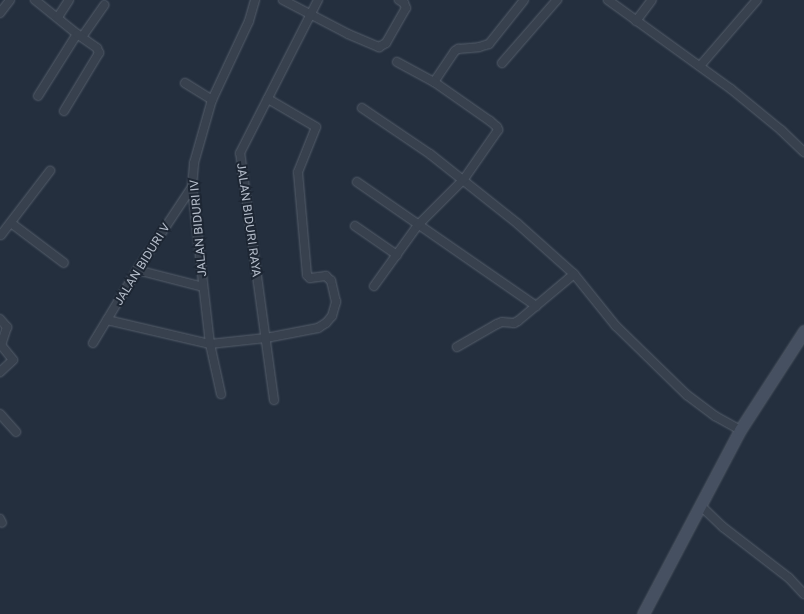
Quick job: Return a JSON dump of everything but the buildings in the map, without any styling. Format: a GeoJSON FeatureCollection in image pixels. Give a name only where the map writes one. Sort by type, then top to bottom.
{"type":"FeatureCollection","features":[{"type":"Feature","properties":{"kind":"street"},"geometry":{"type":"LineString","coordinates":[[0,13],[10,0]]}},
{"type":"Feature","properties":{"kind":"street"},"geometry":{"type":"LineString","coordinates":[[35,0],[99,50],[98,55],[64,111]]}},
{"type":"Feature","properties":{"kind":"street"},"geometry":{"type":"LineString","coordinates":[[58,17],[69,0]]}},
{"type":"Feature","properties":{"kind":"street","name":"JALAN BIDURI IV"},"geometry":{"type":"LineString","coordinates":[[221,394],[210,344],[203,287],[192,187],[194,163],[212,100],[249,21],[255,0]]}},
{"type":"Feature","properties":{"kind":"street"},"geometry":{"type":"LineString","coordinates":[[283,0],[311,16],[379,47],[386,42],[406,8],[404,3],[399,0]]}},
{"type":"Feature","properties":{"kind":"street","name":"JALAN BIDURI RAYA"},"geometry":{"type":"LineString","coordinates":[[274,400],[240,153],[318,0]]}},
{"type":"Feature","properties":{"kind":"street"},"geometry":{"type":"LineString","coordinates":[[434,82],[455,51],[458,49],[479,47],[489,44],[524,0]]}},
{"type":"Feature","properties":{"kind":"street"},"geometry":{"type":"LineString","coordinates":[[502,63],[557,0]]}},
{"type":"Feature","properties":{"kind":"street"},"geometry":{"type":"LineString","coordinates":[[608,0],[700,66],[755,109],[804,152]]}},
{"type":"Feature","properties":{"kind":"street"},"geometry":{"type":"LineString","coordinates":[[636,21],[652,0]]}},
{"type":"Feature","properties":{"kind":"street"},"geometry":{"type":"LineString","coordinates":[[700,66],[757,0]]}},
{"type":"Feature","properties":{"kind":"street"},"geometry":{"type":"LineString","coordinates":[[38,96],[80,36],[104,5]]}},
{"type":"Feature","properties":{"kind":"street"},"geometry":{"type":"LineString","coordinates":[[374,286],[418,225],[464,180],[498,130],[497,127],[490,121],[434,82],[396,62]]}},
{"type":"Feature","properties":{"kind":"street"},"geometry":{"type":"LineString","coordinates":[[185,83],[212,100]]}},
{"type":"Feature","properties":{"kind":"street"},"geometry":{"type":"LineString","coordinates":[[107,320],[210,344],[266,338],[318,328],[326,323],[332,316],[336,302],[332,282],[326,276],[310,278],[307,275],[298,172],[316,127],[268,99]]}},
{"type":"Feature","properties":{"kind":"street"},"geometry":{"type":"LineString","coordinates":[[362,108],[430,154],[464,180],[574,274],[616,326],[686,395],[715,416],[740,430]]}},
{"type":"Feature","properties":{"kind":"street"},"geometry":{"type":"LineString","coordinates":[[0,234],[11,223],[50,171]]}},
{"type":"Feature","properties":{"kind":"street"},"geometry":{"type":"LineString","coordinates":[[357,182],[536,306]]}},
{"type":"Feature","properties":{"kind":"street","name":"JALAN BIDURI V"},"geometry":{"type":"LineString","coordinates":[[93,343],[137,270],[192,187]]}},
{"type":"Feature","properties":{"kind":"street"},"geometry":{"type":"LineString","coordinates":[[11,223],[64,263]]}},
{"type":"Feature","properties":{"kind":"street"},"geometry":{"type":"LineString","coordinates":[[355,226],[397,256]]}},
{"type":"Feature","properties":{"kind":"street"},"geometry":{"type":"LineString","coordinates":[[137,270],[203,287]]}},
{"type":"Feature","properties":{"kind":"street"},"geometry":{"type":"LineString","coordinates":[[457,346],[497,324],[502,322],[514,323],[574,274]]}},
{"type":"Feature","properties":{"kind":"street"},"geometry":{"type":"LineString","coordinates":[[0,318],[7,327],[0,344],[13,360],[0,372]]}},
{"type":"Feature","properties":{"kind":"street"},"geometry":{"type":"LineString","coordinates":[[643,614],[740,430],[804,331]]}},
{"type":"Feature","properties":{"kind":"street"},"geometry":{"type":"LineString","coordinates":[[0,414],[16,432]]}},
{"type":"Feature","properties":{"kind":"street"},"geometry":{"type":"LineString","coordinates":[[700,505],[723,527],[789,578],[804,594]]}}]}
